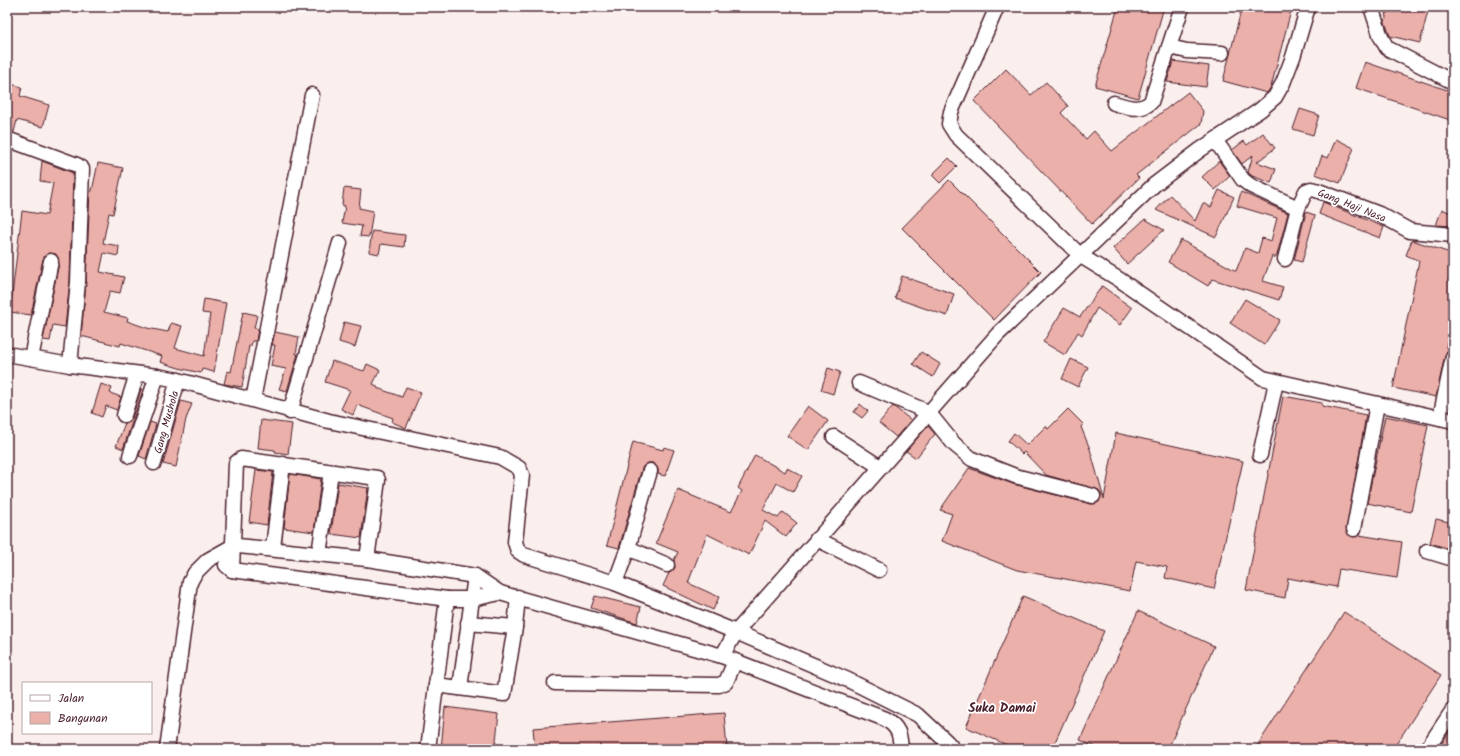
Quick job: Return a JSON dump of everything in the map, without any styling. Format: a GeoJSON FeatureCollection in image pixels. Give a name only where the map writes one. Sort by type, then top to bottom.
{"type":"FeatureCollection","features":[{"type":"Feature","properties":{"kind":"street"},"geometry":{"type":"LineString","coordinates":[[997,7],[950,112],[949,124],[956,135],[1081,256],[1120,280],[1263,378],[1276,382],[1446,419],[1453,357]]}},
{"type":"Feature","properties":{"kind":"street"},"geometry":{"type":"LineString","coordinates":[[1114,103],[1132,108],[1143,108],[1151,102],[1182,7]]}},
{"type":"Feature","properties":{"kind":"street"},"geometry":{"type":"LineString","coordinates":[[722,656],[736,632],[998,334],[1154,185],[1215,140],[1260,110],[1274,97],[1284,83],[1308,7]]}},
{"type":"Feature","properties":{"kind":"street"},"geometry":{"type":"LineString","coordinates":[[1370,7],[1387,48],[1453,82]]}},
{"type":"Feature","properties":{"kind":"street"},"geometry":{"type":"LineString","coordinates":[[1169,47],[1187,51],[1222,53]]}},
{"type":"Feature","properties":{"kind":"street"},"geometry":{"type":"LineString","coordinates":[[253,400],[312,95]]}},
{"type":"Feature","properties":{"kind":"street"},"geometry":{"type":"LineString","coordinates":[[7,139],[78,165],[82,169],[78,282],[70,365]]}},
{"type":"Feature","properties":{"kind":"street"},"geometry":{"type":"LineString","coordinates":[[1215,140],[1243,180],[1298,208],[1285,259]]}},
{"type":"Feature","properties":{"kind":"street","name":"Gang Haji Nasa"},"geometry":{"type":"LineString","coordinates":[[1298,208],[1306,191],[1316,190],[1379,214],[1410,231],[1453,235]]}},
{"type":"Feature","properties":{"kind":"street"},"geometry":{"type":"LineString","coordinates":[[290,412],[340,243]]}},
{"type":"Feature","properties":{"kind":"street"},"geometry":{"type":"LineString","coordinates":[[31,358],[51,261]]}},
{"type":"Feature","properties":{"kind":"street"},"geometry":{"type":"LineString","coordinates":[[7,354],[70,365],[178,380],[253,400],[290,412],[500,457],[519,468],[522,475],[515,542],[518,552],[524,556],[615,582],[848,680],[918,715],[953,749]]}},
{"type":"Feature","properties":{"kind":"street"},"geometry":{"type":"LineString","coordinates":[[124,415],[137,374]]}},
{"type":"Feature","properties":{"kind":"street"},"geometry":{"type":"LineString","coordinates":[[130,456],[157,376]]}},
{"type":"Feature","properties":{"kind":"street","name":"Gang Mushola"},"geometry":{"type":"LineString","coordinates":[[154,463],[178,380]]}},
{"type":"Feature","properties":{"kind":"street"},"geometry":{"type":"LineString","coordinates":[[1260,455],[1276,382]]}},
{"type":"Feature","properties":{"kind":"street"},"geometry":{"type":"LineString","coordinates":[[859,384],[928,412],[954,444],[972,460],[1015,476],[1093,496]]}},
{"type":"Feature","properties":{"kind":"street"},"geometry":{"type":"LineString","coordinates":[[1354,529],[1377,404]]}},
{"type":"Feature","properties":{"kind":"street"},"geometry":{"type":"LineString","coordinates":[[834,437],[880,467]]}},
{"type":"Feature","properties":{"kind":"street"},"geometry":{"type":"LineString","coordinates":[[232,570],[236,462],[241,459],[374,477],[378,480],[367,559]]}},
{"type":"Feature","properties":{"kind":"street"},"geometry":{"type":"LineString","coordinates":[[273,548],[283,464]]}},
{"type":"Feature","properties":{"kind":"street"},"geometry":{"type":"LineString","coordinates":[[615,582],[628,548],[650,471]]}},
{"type":"Feature","properties":{"kind":"street"},"geometry":{"type":"LineString","coordinates":[[319,554],[331,472]]}},
{"type":"Feature","properties":{"kind":"street"},"geometry":{"type":"LineString","coordinates":[[817,539],[879,570]]}},
{"type":"Feature","properties":{"kind":"street"},"geometry":{"type":"LineString","coordinates":[[167,749],[190,582],[195,573],[208,560],[217,557],[233,546],[273,548],[367,559],[475,576],[500,593]]}},
{"type":"Feature","properties":{"kind":"street"},"geometry":{"type":"LineString","coordinates":[[628,548],[667,565]]}},
{"type":"Feature","properties":{"kind":"street"},"geometry":{"type":"LineString","coordinates":[[1427,551],[1453,559]]}},
{"type":"Feature","properties":{"kind":"street"},"geometry":{"type":"LineString","coordinates":[[217,557],[232,570],[447,599],[472,599],[500,593],[518,596],[722,656],[891,722],[900,732],[901,749]]}},
{"type":"Feature","properties":{"kind":"street"},"geometry":{"type":"LineString","coordinates":[[460,688],[475,576]]}},
{"type":"Feature","properties":{"kind":"street"},"geometry":{"type":"LineString","coordinates":[[436,685],[504,694],[516,627],[518,596]]}},
{"type":"Feature","properties":{"kind":"street"},"geometry":{"type":"LineString","coordinates":[[428,749],[447,599]]}},
{"type":"Feature","properties":{"kind":"street"},"geometry":{"type":"LineString","coordinates":[[468,623],[516,627]]}},
{"type":"Feature","properties":{"kind":"street"},"geometry":{"type":"LineString","coordinates":[[555,683],[719,685],[726,682],[735,661]]}},
{"type":"Feature","properties":{"kind":"street"},"geometry":{"type":"LineString","coordinates":[[1427,749],[1453,710]]}},
{"type":"Feature","properties":{"kind":"building"},"geometry":{"type":"Polygon","coordinates":[[[1118,7],[1164,7],[1138,98],[1095,86],[1118,7]]]}},
{"type":"Feature","properties":{"kind":"building"},"geometry":{"type":"Polygon","coordinates":[[[1242,7],[1292,7],[1271,87],[1267,93],[1223,81],[1242,7]]]}},
{"type":"Feature","properties":{"kind":"building"},"geometry":{"type":"Polygon","coordinates":[[[1388,7],[1429,7],[1420,43],[1390,36],[1385,22],[1388,7]]]}},
{"type":"Feature","properties":{"kind":"building"},"geometry":{"type":"Polygon","coordinates":[[[1173,61],[1209,66],[1206,87],[1167,82],[1173,61]]]}},
{"type":"Feature","properties":{"kind":"building"},"geometry":{"type":"Polygon","coordinates":[[[1365,62],[1453,92],[1453,121],[1356,88],[1365,62]]]}},
{"type":"Feature","properties":{"kind":"building"},"geometry":{"type":"Polygon","coordinates":[[[1006,69],[1031,95],[1046,82],[1068,106],[1061,113],[1086,139],[1094,131],[1112,151],[1188,92],[1203,111],[1201,124],[1136,175],[1139,178],[1092,224],[974,101],[1006,69]]]}},
{"type":"Feature","properties":{"kind":"building"},"geometry":{"type":"Polygon","coordinates":[[[7,83],[22,87],[20,96],[49,105],[43,127],[17,120],[14,132],[7,131],[7,83]]]}},
{"type":"Feature","properties":{"kind":"building"},"geometry":{"type":"Polygon","coordinates":[[[1300,109],[1319,115],[1313,135],[1293,129],[1300,109]]]}},
{"type":"Feature","properties":{"kind":"building"},"geometry":{"type":"Polygon","coordinates":[[[1263,133],[1275,148],[1257,162],[1276,169],[1271,183],[1252,176],[1248,172],[1253,155],[1242,164],[1232,150],[1244,141],[1247,145],[1263,133]]]}},
{"type":"Feature","properties":{"kind":"building"},"geometry":{"type":"Polygon","coordinates":[[[1336,139],[1354,148],[1340,183],[1315,174],[1322,156],[1328,158],[1336,139]]]}},
{"type":"Feature","properties":{"kind":"building"},"geometry":{"type":"Polygon","coordinates":[[[949,158],[957,166],[940,183],[932,175],[949,158]]]}},
{"type":"Feature","properties":{"kind":"building"},"geometry":{"type":"Polygon","coordinates":[[[42,161],[73,173],[70,281],[65,327],[53,325],[50,341],[43,340],[59,263],[56,254],[48,253],[43,259],[31,315],[10,312],[22,211],[47,215],[53,183],[40,181],[42,161]]]}},
{"type":"Feature","properties":{"kind":"building"},"geometry":{"type":"Polygon","coordinates":[[[1219,161],[1230,176],[1215,190],[1202,177],[1219,161]]]}},
{"type":"Feature","properties":{"kind":"building"},"geometry":{"type":"Polygon","coordinates":[[[98,163],[123,168],[113,214],[109,213],[103,243],[119,246],[118,256],[104,253],[100,272],[124,277],[120,293],[110,291],[104,312],[128,318],[127,321],[147,328],[168,332],[171,323],[182,326],[175,348],[204,356],[210,314],[202,313],[204,299],[226,303],[214,372],[202,369],[201,373],[179,368],[160,362],[162,356],[121,343],[120,346],[81,336],[86,282],[90,191],[92,191],[98,163]]]}},
{"type":"Feature","properties":{"kind":"building"},"geometry":{"type":"Polygon","coordinates":[[[949,180],[1041,272],[994,320],[902,228],[949,180]]]}},
{"type":"Feature","properties":{"kind":"building"},"geometry":{"type":"Polygon","coordinates":[[[344,188],[361,190],[359,208],[373,211],[369,237],[360,236],[362,226],[342,223],[345,206],[342,205],[344,188]]]}},
{"type":"Feature","properties":{"kind":"building"},"geometry":{"type":"Polygon","coordinates":[[[1219,190],[1234,197],[1216,237],[1156,210],[1170,195],[1195,221],[1203,203],[1211,207],[1219,190]]]}},
{"type":"Feature","properties":{"kind":"building"},"geometry":{"type":"Polygon","coordinates":[[[1241,192],[1288,213],[1277,255],[1275,258],[1272,256],[1263,281],[1283,287],[1279,300],[1212,279],[1208,286],[1168,262],[1181,240],[1236,271],[1245,248],[1258,253],[1262,238],[1271,241],[1277,218],[1237,206],[1241,192]]]}},
{"type":"Feature","properties":{"kind":"building"},"geometry":{"type":"Polygon","coordinates":[[[1323,202],[1384,227],[1380,238],[1319,214],[1323,202]]]}},
{"type":"Feature","properties":{"kind":"building"},"geometry":{"type":"Polygon","coordinates":[[[1442,209],[1453,214],[1453,226],[1436,225],[1442,209]]]}},
{"type":"Feature","properties":{"kind":"building"},"geometry":{"type":"Polygon","coordinates":[[[1306,212],[1315,215],[1302,262],[1294,260],[1306,212]]]}},
{"type":"Feature","properties":{"kind":"building"},"geometry":{"type":"Polygon","coordinates":[[[1145,219],[1164,230],[1127,264],[1113,248],[1145,219]]]}},
{"type":"Feature","properties":{"kind":"building"},"geometry":{"type":"Polygon","coordinates":[[[372,231],[405,235],[404,247],[381,244],[379,254],[369,252],[372,231]]]}},
{"type":"Feature","properties":{"kind":"building"},"geometry":{"type":"Polygon","coordinates":[[[1412,240],[1453,254],[1453,268],[1448,281],[1453,282],[1453,314],[1446,347],[1453,349],[1447,351],[1445,355],[1436,397],[1393,388],[1419,261],[1406,255],[1412,240]]]}},
{"type":"Feature","properties":{"kind":"building"},"geometry":{"type":"Polygon","coordinates":[[[902,276],[954,294],[947,316],[895,298],[902,276]]]}},
{"type":"Feature","properties":{"kind":"building"},"geometry":{"type":"Polygon","coordinates":[[[1102,286],[1132,308],[1120,325],[1097,308],[1082,335],[1078,332],[1065,355],[1043,342],[1064,308],[1080,317],[1102,286]]]}},
{"type":"Feature","properties":{"kind":"building"},"geometry":{"type":"Polygon","coordinates":[[[1245,299],[1280,320],[1264,345],[1230,323],[1245,299]]]}},
{"type":"Feature","properties":{"kind":"building"},"geometry":{"type":"Polygon","coordinates":[[[243,312],[257,315],[254,328],[258,329],[256,341],[252,341],[251,346],[249,346],[242,387],[224,384],[227,371],[231,372],[243,312]]]}},
{"type":"Feature","properties":{"kind":"building"},"geometry":{"type":"Polygon","coordinates":[[[344,322],[361,326],[355,347],[339,342],[344,322]]]}},
{"type":"Feature","properties":{"kind":"building"},"geometry":{"type":"Polygon","coordinates":[[[275,332],[299,337],[296,354],[298,354],[287,391],[279,389],[286,369],[271,366],[275,345],[272,345],[275,332]]]}},
{"type":"Feature","properties":{"kind":"building"},"geometry":{"type":"Polygon","coordinates":[[[921,352],[940,364],[933,377],[913,364],[921,352]]]}},
{"type":"Feature","properties":{"kind":"building"},"geometry":{"type":"Polygon","coordinates":[[[1071,359],[1088,367],[1078,387],[1062,379],[1071,359]]]}},
{"type":"Feature","properties":{"kind":"building"},"geometry":{"type":"Polygon","coordinates":[[[332,361],[364,371],[367,364],[380,370],[373,384],[377,386],[377,388],[402,397],[406,387],[421,392],[406,428],[392,422],[393,418],[357,405],[353,415],[341,409],[350,390],[325,382],[332,361]]]}},
{"type":"Feature","properties":{"kind":"building"},"geometry":{"type":"Polygon","coordinates":[[[828,368],[840,372],[833,394],[821,390],[828,368]]]}},
{"type":"Feature","properties":{"kind":"building"},"geometry":{"type":"Polygon","coordinates":[[[101,384],[112,388],[110,393],[121,397],[117,410],[106,406],[102,417],[92,413],[101,384]]]}},
{"type":"Feature","properties":{"kind":"building"},"geometry":{"type":"Polygon","coordinates":[[[141,389],[143,390],[123,449],[116,446],[125,423],[129,422],[132,418],[141,389]]]}},
{"type":"Feature","properties":{"kind":"building"},"geometry":{"type":"Polygon","coordinates":[[[1283,396],[1322,403],[1322,406],[1366,415],[1346,533],[1353,537],[1359,535],[1402,542],[1397,578],[1339,569],[1336,587],[1288,578],[1285,598],[1246,590],[1283,396]]]}},
{"type":"Feature","properties":{"kind":"building"},"geometry":{"type":"Polygon","coordinates":[[[181,401],[192,404],[186,419],[176,467],[163,464],[181,401]]]}},
{"type":"Feature","properties":{"kind":"building"},"geometry":{"type":"Polygon","coordinates":[[[860,404],[868,411],[862,418],[854,412],[860,404]]]}},
{"type":"Feature","properties":{"kind":"building"},"geometry":{"type":"Polygon","coordinates":[[[808,406],[828,421],[808,450],[787,436],[808,406]]]}},
{"type":"Feature","properties":{"kind":"building"},"geometry":{"type":"Polygon","coordinates":[[[893,406],[911,420],[896,437],[879,423],[893,406]]]}},
{"type":"Feature","properties":{"kind":"building"},"geometry":{"type":"Polygon","coordinates":[[[1068,409],[1083,424],[1081,427],[1090,449],[1104,499],[1116,433],[1243,461],[1214,589],[1165,578],[1167,567],[1136,561],[1130,591],[1017,570],[942,541],[952,514],[940,510],[969,468],[1013,484],[1091,504],[1099,502],[1101,494],[1099,490],[1046,475],[1024,452],[1022,454],[1008,441],[1014,433],[1027,445],[1046,426],[1048,429],[1068,409]]]}},
{"type":"Feature","properties":{"kind":"building"},"geometry":{"type":"Polygon","coordinates":[[[1385,416],[1428,425],[1411,512],[1367,503],[1385,416]]]}},
{"type":"Feature","properties":{"kind":"building"},"geometry":{"type":"Polygon","coordinates":[[[261,420],[292,424],[288,454],[275,452],[275,450],[258,448],[261,420]]]}},
{"type":"Feature","properties":{"kind":"building"},"geometry":{"type":"Polygon","coordinates":[[[150,422],[156,424],[146,459],[139,456],[150,422]]]}},
{"type":"Feature","properties":{"kind":"building"},"geometry":{"type":"Polygon","coordinates":[[[928,426],[935,434],[916,458],[906,451],[928,426]]]}},
{"type":"Feature","properties":{"kind":"building"},"geometry":{"type":"Polygon","coordinates":[[[633,442],[663,450],[664,447],[674,450],[665,476],[658,474],[658,469],[653,463],[648,463],[642,468],[619,548],[607,545],[633,442]]]}},
{"type":"Feature","properties":{"kind":"building"},"geometry":{"type":"Polygon","coordinates":[[[755,455],[785,472],[787,468],[802,476],[793,492],[777,483],[763,510],[778,518],[783,512],[797,523],[786,537],[765,521],[749,555],[707,534],[688,583],[719,597],[713,610],[663,586],[669,573],[675,568],[674,560],[678,552],[656,543],[678,490],[731,512],[742,491],[738,488],[755,455]]]}},
{"type":"Feature","properties":{"kind":"building"},"geometry":{"type":"Polygon","coordinates":[[[256,470],[273,472],[267,525],[249,522],[256,470]]]}},
{"type":"Feature","properties":{"kind":"building"},"geometry":{"type":"Polygon","coordinates":[[[290,474],[321,479],[314,532],[284,528],[290,474]]]}},
{"type":"Feature","properties":{"kind":"building"},"geometry":{"type":"Polygon","coordinates":[[[338,483],[368,488],[361,538],[331,534],[338,483]]]}},
{"type":"Feature","properties":{"kind":"building"},"geometry":{"type":"Polygon","coordinates":[[[1436,519],[1453,523],[1453,550],[1430,543],[1436,519]]]}},
{"type":"Feature","properties":{"kind":"building"},"geometry":{"type":"Polygon","coordinates":[[[595,596],[641,607],[637,623],[591,608],[595,596]]]}},
{"type":"Feature","properties":{"kind":"building"},"geometry":{"type":"Polygon","coordinates":[[[1023,596],[1104,631],[1052,749],[1016,749],[966,727],[1023,596]]]}},
{"type":"Feature","properties":{"kind":"building"},"geometry":{"type":"Polygon","coordinates":[[[1138,611],[1214,646],[1168,749],[1100,749],[1080,740],[1138,611]]]}},
{"type":"Feature","properties":{"kind":"building"},"geometry":{"type":"Polygon","coordinates":[[[1344,612],[1441,675],[1393,749],[1255,749],[1344,612]]]}},
{"type":"Feature","properties":{"kind":"building"},"geometry":{"type":"Polygon","coordinates":[[[445,707],[499,714],[495,749],[441,749],[445,707]]]}},
{"type":"Feature","properties":{"kind":"building"},"geometry":{"type":"Polygon","coordinates":[[[724,713],[727,749],[535,749],[533,728],[724,713]]]}},
{"type":"Feature","properties":{"kind":"building"},"geometry":{"type":"Polygon","coordinates":[[[1453,726],[1453,749],[1438,749],[1453,726]]]}},
{"type":"Feature","properties":{"kind":"district","name":"Suka Damai"},"geometry":{"type":"Point","coordinates":[1002,707]}}]}
